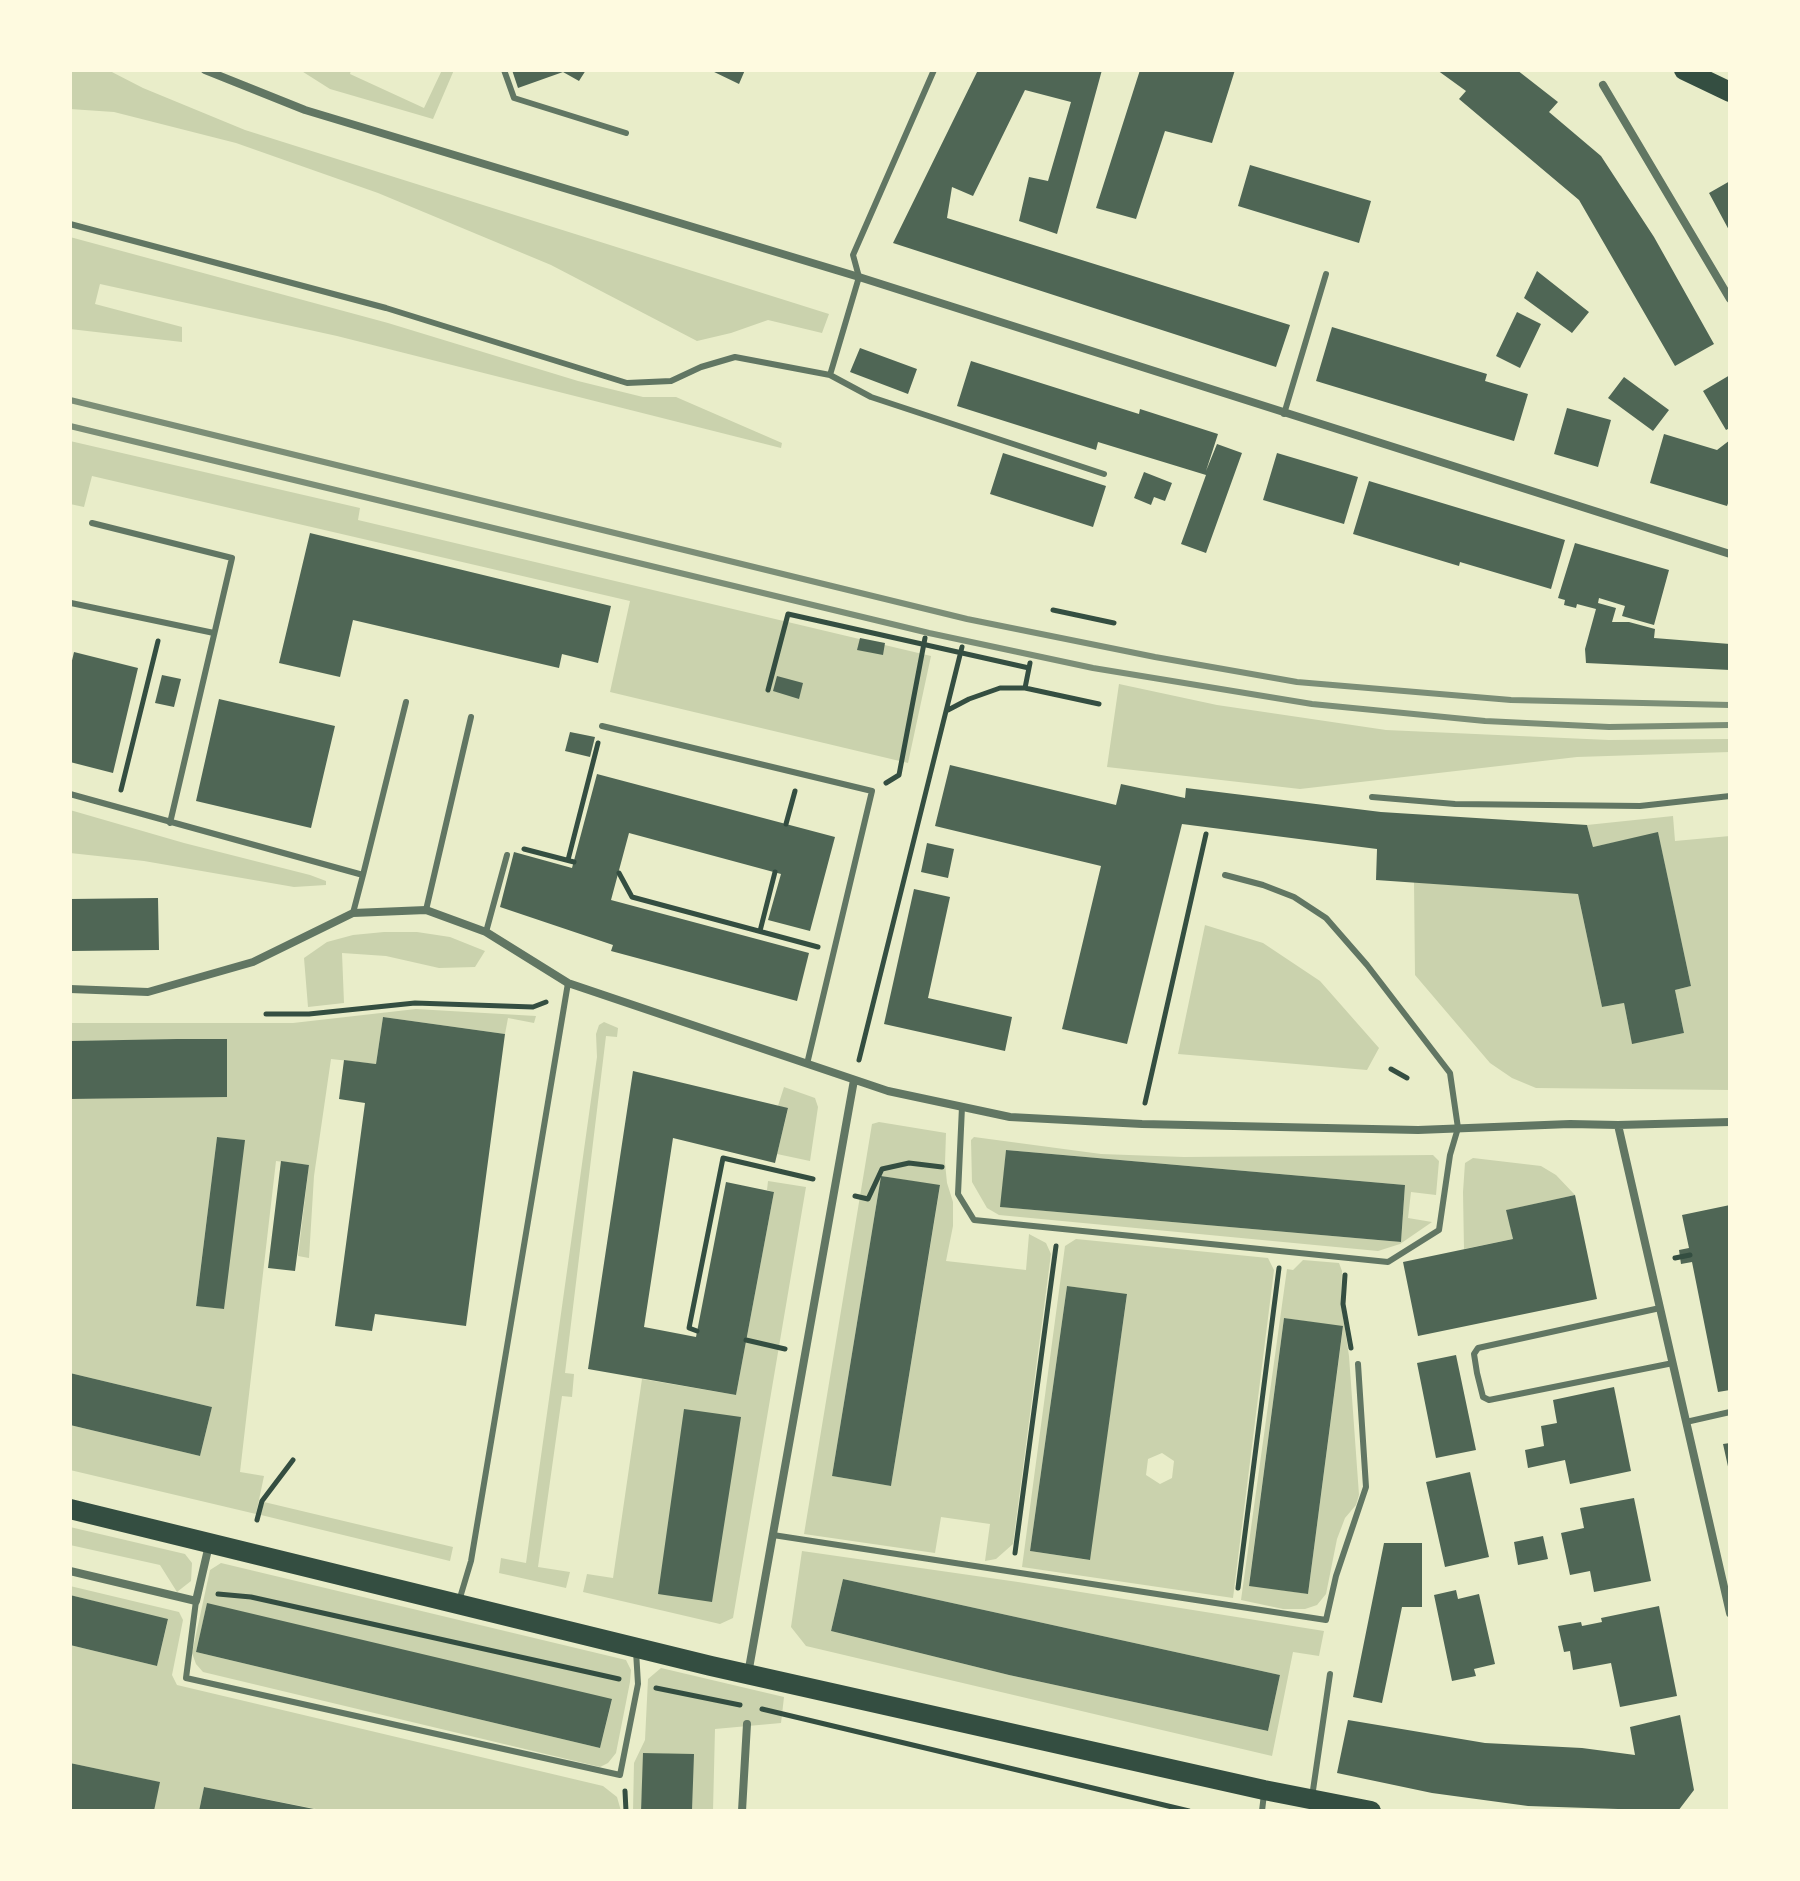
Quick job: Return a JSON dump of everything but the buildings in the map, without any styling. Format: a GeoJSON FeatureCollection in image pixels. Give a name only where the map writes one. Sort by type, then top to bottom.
{"type":"FeatureCollection","features":[{"type":"Feature","properties":{"kind":"main road"},"geometry":{"type":"LineString","coordinates":[[1684,70],[1730,92]]}},
{"type":"Feature","properties":{"kind":"main road"},"geometry":{"type":"LineString","coordinates":[[70,1509],[1263,1801],[1311,1799],[1371,1811]]}},
{"type":"Feature","properties":{"kind":"street"},"geometry":{"type":"LineString","coordinates":[[205,70],[221,73],[305,110],[859,277],[1730,554]]}},
{"type":"Feature","properties":{"kind":"street"},"geometry":{"type":"LineString","coordinates":[[1603,85],[1730,299]]}},
{"type":"Feature","properties":{"kind":"street"},"geometry":{"type":"LineString","coordinates":[[70,989],[148,992],[253,962],[353,913],[426,910],[486,932],[568,983],[854,1080],[902,1094],[1010,1117],[1142,1124],[1418,1130],[1730,1122]]}},
{"type":"Feature","properties":{"kind":"street"},"geometry":{"type":"LineString","coordinates":[[748,1674],[854,1080]]}},
{"type":"Feature","properties":{"kind":"street"},"geometry":{"type":"LineString","coordinates":[[1618,1125],[1730,1613]]}},
{"type":"Feature","properties":{"kind":"street"},"geometry":{"type":"LineString","coordinates":[[70,1571],[198,1597],[209,1544]]}},
{"type":"Feature","properties":{"kind":"street"},"geometry":{"type":"LineString","coordinates":[[742,1811],[747,1724]]}},
{"type":"Feature","properties":{"kind":"lane"},"geometry":{"type":"LineString","coordinates":[[504,70],[514,98],[626,133]]}},
{"type":"Feature","properties":{"kind":"lane"},"geometry":{"type":"LineString","coordinates":[[830,375],[859,277],[853,255],[934,70]]}},
{"type":"Feature","properties":{"kind":"lane"},"geometry":{"type":"LineString","coordinates":[[70,224],[386,308],[627,383],[671,381],[701,367],[735,357],[830,375],[871,397],[1104,474]]}},
{"type":"Feature","properties":{"kind":"lane"},"geometry":{"type":"LineString","coordinates":[[1284,414],[1326,274]]}},
{"type":"Feature","properties":{"kind":"lane"},"geometry":{"type":"LineString","coordinates":[[92,523],[232,558],[170,823]]}},
{"type":"Feature","properties":{"kind":"lane"},"geometry":{"type":"LineString","coordinates":[[71,603],[214,633]]}},
{"type":"Feature","properties":{"kind":"lane"},"geometry":{"type":"LineString","coordinates":[[353,913],[406,702]]}},
{"type":"Feature","properties":{"kind":"lane"},"geometry":{"type":"LineString","coordinates":[[426,910],[471,717]]}},
{"type":"Feature","properties":{"kind":"lane"},"geometry":{"type":"LineString","coordinates":[[602,726],[872,791],[807,1064]]}},
{"type":"Feature","properties":{"kind":"lane"},"geometry":{"type":"LineString","coordinates":[[70,794],[363,875]]}},
{"type":"Feature","properties":{"kind":"lane"},"geometry":{"type":"LineString","coordinates":[[1372,797],[1455,804],[1640,806],[1730,796]]}},
{"type":"Feature","properties":{"kind":"lane"},"geometry":{"type":"LineString","coordinates":[[486,932],[507,855]]}},
{"type":"Feature","properties":{"kind":"lane"},"geometry":{"type":"LineString","coordinates":[[962,1107],[958,1194],[974,1220],[1388,1262],[1439,1230],[1450,1153],[1458,1128],[1450,1073],[1367,965],[1326,918],[1294,897],[1225,875]]}},
{"type":"Feature","properties":{"kind":"lane"},"geometry":{"type":"LineString","coordinates":[[458,1604],[471,1561],[568,983]]}},
{"type":"Feature","properties":{"kind":"lane"},"geometry":{"type":"LineString","coordinates":[[1660,1308],[1478,1348],[1474,1354],[1477,1373],[1483,1397],[1489,1400],[1673,1363]]}},
{"type":"Feature","properties":{"kind":"lane"},"geometry":{"type":"LineString","coordinates":[[773,1535],[1326,1620],[1336,1576],[1366,1487],[1358,1364]]}},
{"type":"Feature","properties":{"kind":"lane"},"geometry":{"type":"LineString","coordinates":[[1686,1422],[1730,1412]]}},
{"type":"Feature","properties":{"kind":"lane"},"geometry":{"type":"LineString","coordinates":[[198,1597],[186,1678],[620,1775],[638,1684],[636,1646]]}},
{"type":"Feature","properties":{"kind":"lane"},"geometry":{"type":"LineString","coordinates":[[1311,1799],[1330,1674]]}},
{"type":"Feature","properties":{"kind":"path"},"geometry":{"type":"LineString","coordinates":[[1053,610],[1114,623]]}},
{"type":"Feature","properties":{"kind":"path"},"geometry":{"type":"LineString","coordinates":[[768,690],[788,614],[1030,666],[1025,688]]}},
{"type":"Feature","properties":{"kind":"path"},"geometry":{"type":"LineString","coordinates":[[117,807],[163,622]]}},
{"type":"Feature","properties":{"kind":"path"},"geometry":{"type":"LineString","coordinates":[[872,791],[899,775],[925,641]]}},
{"type":"Feature","properties":{"kind":"path"},"geometry":{"type":"LineString","coordinates":[[854,1080],[961,653]]}},
{"type":"Feature","properties":{"kind":"path"},"geometry":{"type":"LineString","coordinates":[[947,711],[1000,688],[1025,688],[1099,704]]}},
{"type":"Feature","properties":{"kind":"path"},"geometry":{"type":"LineString","coordinates":[[507,855],[509,845],[571,861],[602,726]]}},
{"type":"Feature","properties":{"kind":"path"},"geometry":{"type":"LineString","coordinates":[[786,824],[799,774]]}},
{"type":"Feature","properties":{"kind":"path"},"geometry":{"type":"LineString","coordinates":[[1142,1124],[1206,834]]}},
{"type":"Feature","properties":{"kind":"path"},"geometry":{"type":"LineString","coordinates":[[760,931],[775,872]]}},
{"type":"Feature","properties":{"kind":"path"},"geometry":{"type":"LineString","coordinates":[[619,873],[632,897],[834,952]]}},
{"type":"Feature","properties":{"kind":"path"},"geometry":{"type":"LineString","coordinates":[[266,1014],[309,1014],[415,1003],[533,1007],[565,995]]}},
{"type":"Feature","properties":{"kind":"path"},"geometry":{"type":"LineString","coordinates":[[1391,1069],[1407,1078]]}},
{"type":"Feature","properties":{"kind":"path"},"geometry":{"type":"LineString","coordinates":[[697,1331],[689,1328],[723,1158],[813,1179]]}},
{"type":"Feature","properties":{"kind":"path"},"geometry":{"type":"LineString","coordinates":[[855,1196],[868,1199],[882,1169],[909,1163],[959,1169]]}},
{"type":"Feature","properties":{"kind":"path"},"geometry":{"type":"LineString","coordinates":[[1012,1572],[1058,1229]]}},
{"type":"Feature","properties":{"kind":"path"},"geometry":{"type":"LineString","coordinates":[[1236,1607],[1281,1251]]}},
{"type":"Feature","properties":{"kind":"path"},"geometry":{"type":"LineString","coordinates":[[1675,1258],[1690,1255]]}},
{"type":"Feature","properties":{"kind":"path"},"geometry":{"type":"LineString","coordinates":[[1347,1258],[1343,1304],[1351,1348],[1358,1364]]}},
{"type":"Feature","properties":{"kind":"path"},"geometry":{"type":"LineString","coordinates":[[746,1340],[785,1349]]}},
{"type":"Feature","properties":{"kind":"path"},"geometry":{"type":"LineString","coordinates":[[257,1520],[262,1501],[293,1460]]}},
{"type":"Feature","properties":{"kind":"path"},"geometry":{"type":"LineString","coordinates":[[198,1597],[251,1597],[751,1707],[1189,1811]]}},
{"type":"Feature","properties":{"kind":"green space"},"geometry":{"type":"Polygon","coordinates":[[[70,70],[108,70],[143,88],[245,130],[829,314],[822,333],[768,320],[697,341],[551,265],[378,193],[236,143],[114,112],[70,109],[70,70]]]}},
{"type":"Feature","properties":{"kind":"green space"},"geometry":{"type":"Polygon","coordinates":[[[300,70],[351,70],[350,74],[424,108],[442,70],[454,70],[433,119],[330,89],[300,70]]]}},
{"type":"Feature","properties":{"kind":"green space"},"geometry":{"type":"Polygon","coordinates":[[[70,237],[388,323],[578,381],[643,397],[676,397],[782,443],[781,448],[337,336],[100,284],[95,304],[182,327],[182,342],[70,329],[70,237]]]}},
{"type":"Feature","properties":{"kind":"green space"},"geometry":{"type":"Polygon","coordinates":[[[70,441],[360,508],[358,520],[931,656],[908,763],[610,692],[630,601],[92,476],[84,507],[70,504],[70,441]]]}},
{"type":"Feature","properties":{"kind":"green space"},"geometry":{"type":"Polygon","coordinates":[[[1119,684],[1217,705],[1386,730],[1609,740],[1730,739],[1730,752],[1577,757],[1300,789],[1107,767],[1119,684]]]}},
{"type":"Feature","properties":{"kind":"green space"},"geometry":{"type":"Polygon","coordinates":[[[70,810],[310,875],[326,881],[326,885],[294,887],[144,861],[70,853],[70,810]]]}},
{"type":"Feature","properties":{"kind":"green space"},"geometry":{"type":"Polygon","coordinates":[[[1673,816],[1675,841],[1730,836],[1730,1090],[1536,1088],[1512,1078],[1490,1063],[1415,975],[1414,882],[1578,894],[1602,1007],[1624,1003],[1632,1043],[1684,1033],[1675,990],[1691,986],[1658,833],[1593,847],[1587,825],[1673,816]]]}},
{"type":"Feature","properties":{"kind":"green space"},"geometry":{"type":"Polygon","coordinates":[[[1205,925],[1263,943],[1320,981],[1379,1048],[1367,1070],[1178,1054],[1205,925]]]}},
{"type":"Feature","properties":{"kind":"green space"},"geometry":{"type":"Polygon","coordinates":[[[417,932],[450,937],[485,951],[475,967],[439,968],[386,956],[342,953],[344,1003],[308,1007],[304,958],[327,942],[353,935],[417,932]]]}},
{"type":"Feature","properties":{"kind":"green space"},"geometry":{"type":"Polygon","coordinates":[[[416,1009],[536,1016],[534,1023],[508,1018],[505,1034],[383,1017],[376,1064],[331,1059],[314,1176],[309,1258],[298,1256],[309,1165],[276,1161],[240,1472],[264,1476],[256,1514],[70,1470],[70,1425],[200,1456],[212,1407],[70,1373],[70,1099],[227,1096],[226,1039],[70,1041],[70,1023],[293,1023],[416,1009]],[[217,1137],[196,1305],[223,1309],[244,1140],[217,1137]]]}},
{"type":"Feature","properties":{"kind":"green space"},"geometry":{"type":"Polygon","coordinates":[[[604,1022],[618,1028],[617,1037],[606,1036],[565,1373],[574,1374],[572,1397],[562,1396],[538,1567],[570,1572],[566,1588],[499,1573],[501,1558],[526,1563],[597,1057],[596,1034],[599,1025],[604,1022]]]}},
{"type":"Feature","properties":{"kind":"green space"},"geometry":{"type":"Polygon","coordinates":[[[784,1087],[815,1098],[818,1107],[810,1161],[777,1154],[788,1109],[778,1106],[784,1087]]]}},
{"type":"Feature","properties":{"kind":"green space"},"geometry":{"type":"Polygon","coordinates":[[[879,1122],[946,1133],[945,1163],[953,1202],[953,1226],[946,1261],[1026,1270],[1029,1234],[1046,1243],[1051,1254],[1013,1544],[996,1559],[985,1561],[990,1524],[941,1517],[935,1553],[804,1534],[872,1124],[879,1122]],[[881,1176],[832,1476],[891,1486],[940,1186],[881,1176]]]}},
{"type":"Feature","properties":{"kind":"green space"},"geometry":{"type":"Polygon","coordinates":[[[974,1137],[1101,1154],[1184,1157],[1433,1155],[1439,1161],[1436,1195],[1411,1192],[1408,1218],[1432,1222],[1400,1244],[1378,1251],[999,1215],[987,1208],[972,1182],[971,1140],[974,1137]],[[1006,1150],[1001,1207],[1401,1242],[1405,1185],[1006,1150]]]}},
{"type":"Feature","properties":{"kind":"green space"},"geometry":{"type":"Polygon","coordinates":[[[1473,1158],[1541,1166],[1556,1175],[1575,1195],[1507,1210],[1513,1239],[1464,1249],[1465,1163],[1473,1158]]]}},
{"type":"Feature","properties":{"kind":"green space"},"geometry":{"type":"Polygon","coordinates":[[[768,1181],[806,1187],[733,1618],[720,1624],[583,1592],[587,1574],[613,1578],[642,1379],[736,1395],[774,1192],[767,1190],[768,1181]]]}},
{"type":"Feature","properties":{"kind":"green space"},"geometry":{"type":"Polygon","coordinates":[[[1076,1239],[1268,1258],[1274,1270],[1233,1598],[1022,1567],[1065,1246],[1076,1239]],[[1067,1286],[1030,1551],[1089,1560],[1127,1295],[1067,1286]],[[1162,1453],[1148,1459],[1146,1475],[1160,1484],[1172,1478],[1174,1461],[1162,1453]]]}},
{"type":"Feature","properties":{"kind":"green space"},"geometry":{"type":"Polygon","coordinates":[[[1303,1260],[1339,1263],[1342,1271],[1341,1303],[1349,1356],[1359,1495],[1337,1539],[1326,1594],[1317,1605],[1305,1609],[1283,1609],[1241,1600],[1287,1269],[1293,1270],[1303,1260]],[[1284,1318],[1249,1585],[1308,1594],[1343,1327],[1284,1318]]]}},
{"type":"Feature","properties":{"kind":"green space"},"geometry":{"type":"Polygon","coordinates":[[[264,1502],[453,1547],[450,1561],[261,1515],[264,1502]]]}},
{"type":"Feature","properties":{"kind":"green space"},"geometry":{"type":"Polygon","coordinates":[[[70,1527],[185,1554],[192,1563],[191,1581],[177,1592],[160,1565],[70,1545],[70,1527]]]}},
{"type":"Feature","properties":{"kind":"green space"},"geometry":{"type":"Polygon","coordinates":[[[802,1551],[1324,1631],[1319,1656],[1293,1652],[1272,1756],[806,1646],[791,1627],[802,1551]],[[843,1579],[831,1631],[1009,1675],[1268,1731],[1280,1675],[843,1579]]]}},
{"type":"Feature","properties":{"kind":"green space"},"geometry":{"type":"Polygon","coordinates":[[[221,1563],[626,1660],[631,1670],[630,1682],[616,1753],[600,1767],[203,1672],[192,1653],[210,1570],[221,1563]],[[207,1604],[196,1652],[600,1748],[612,1700],[207,1604]]]}},
{"type":"Feature","properties":{"kind":"green space"},"geometry":{"type":"Polygon","coordinates":[[[70,1586],[179,1612],[183,1620],[172,1675],[177,1685],[603,1786],[617,1797],[621,1811],[326,1811],[204,1787],[199,1811],[154,1811],[159,1782],[70,1763],[70,1645],[157,1666],[168,1620],[70,1595],[70,1586]]]}},
{"type":"Feature","properties":{"kind":"green space"},"geometry":{"type":"Polygon","coordinates":[[[661,1668],[784,1697],[781,1723],[715,1729],[713,1811],[692,1811],[693,1755],[644,1753],[641,1811],[633,1811],[634,1763],[645,1740],[648,1679],[661,1668]]]}},
{"type":"Feature","properties":{"kind":"railway"},"geometry":{"type":"LineString","coordinates":[[70,400],[967,619],[1155,657],[1297,682],[1511,700],[1730,705]]}},
{"type":"Feature","properties":{"kind":"railway"},"geometry":{"type":"LineString","coordinates":[[70,426],[929,633],[1093,668],[1312,704],[1485,721],[1609,727],[1730,725]]}}]}
